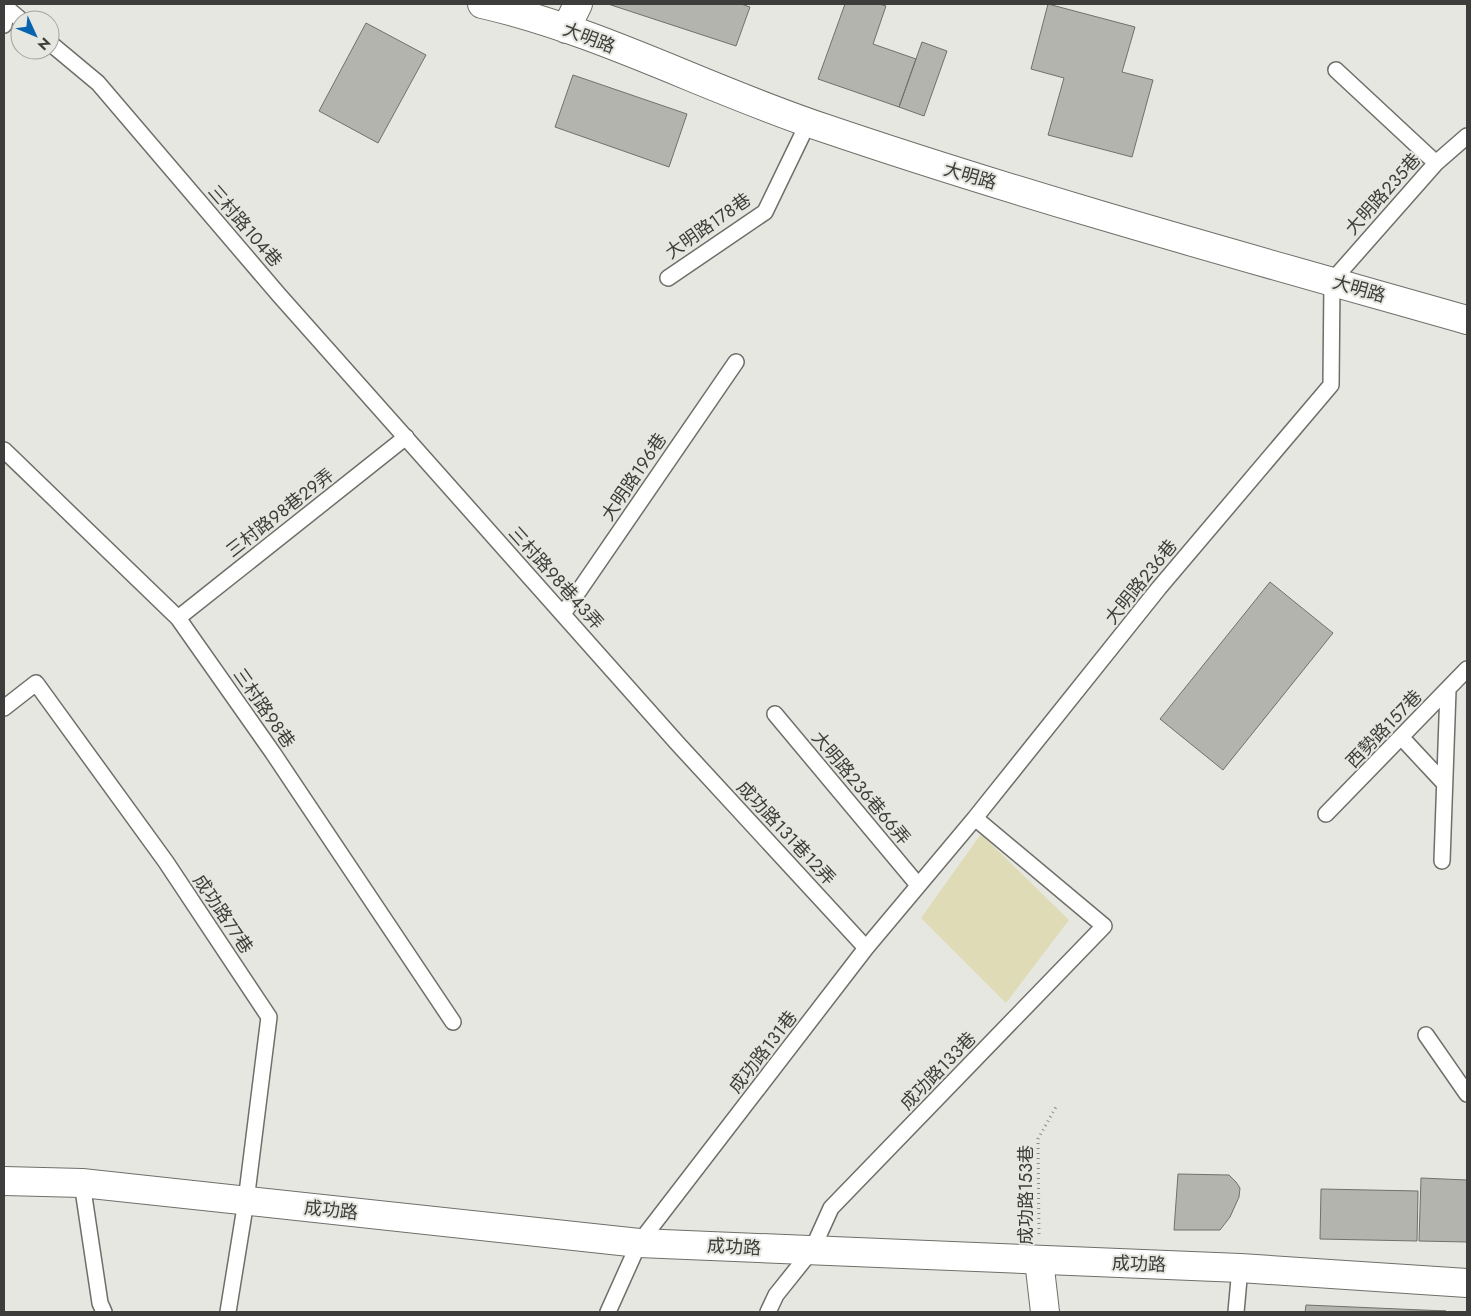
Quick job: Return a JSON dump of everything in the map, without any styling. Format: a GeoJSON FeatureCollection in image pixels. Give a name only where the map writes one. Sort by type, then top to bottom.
{"type":"FeatureCollection","features":[{"type":"Feature","properties":{"kind":"street","name":"大明路"},"geometry":{"type":"LineString","coordinates":[[482,4],[512,11],[566,29],[808,123],[938,167],[1467,320]]}},
{"type":"Feature","properties":{"kind":"street"},"geometry":{"type":"LineString","coordinates":[[566,29],[578,4]]}},
{"type":"Feature","properties":{"kind":"street","name":"成功路"},"geometry":{"type":"LineString","coordinates":[[4,1181],[82,1183],[639,1243],[1240,1268],[1467,1283]]}},
{"type":"Feature","properties":{"kind":"street"},"geometry":{"type":"LineString","coordinates":[[1040,1260],[1045,1312]]}},
{"type":"Feature","properties":{"kind":"lane"},"geometry":{"type":"LineString","coordinates":[[4,24],[8,6]]}},
{"type":"Feature","properties":{"kind":"lane","name":"三村路104巷"},"geometry":{"type":"LineString","coordinates":[[60,52],[98,83],[279,295],[406,437]]}},
{"type":"Feature","properties":{"kind":"lane"},"geometry":{"type":"LineString","coordinates":[[1336,70],[1436,163]]}},
{"type":"Feature","properties":{"kind":"lane","name":"大明路178巷"},"geometry":{"type":"LineString","coordinates":[[668,278],[764,212],[808,123]]}},
{"type":"Feature","properties":{"kind":"lane","name":"大明路235巷"},"geometry":{"type":"LineString","coordinates":[[1332,281],[1436,163],[1467,136]]}},
{"type":"Feature","properties":{"kind":"lane","name":"大明路236巷"},"geometry":{"type":"LineString","coordinates":[[918,885],[975,818],[1159,588],[1331,386],[1332,281]]}},
{"type":"Feature","properties":{"kind":"lane","name":"大明路196巷"},"geometry":{"type":"LineString","coordinates":[[563,614],[736,362]]}},
{"type":"Feature","properties":{"kind":"lane","name":"三村路98巷43弄"},"geometry":{"type":"LineString","coordinates":[[406,437],[678,744]]}},
{"type":"Feature","properties":{"kind":"lane","name":"三村路98巷29弄"},"geometry":{"type":"LineString","coordinates":[[178,618],[406,437]]}},
{"type":"Feature","properties":{"kind":"lane","name":"三村路98巷"},"geometry":{"type":"LineString","coordinates":[[4,450],[178,618],[273,753],[453,1022]]}},
{"type":"Feature","properties":{"kind":"lane","name":"西勢路157巷"},"geometry":{"type":"LineString","coordinates":[[1326,814],[1467,670]]}},
{"type":"Feature","properties":{"kind":"lane","name":"成功路77巷"},"geometry":{"type":"LineString","coordinates":[[4,708],[36,684],[166,862],[269,1017],[246,1201],[228,1312]]}},
{"type":"Feature","properties":{"kind":"lane"},"geometry":{"type":"LineString","coordinates":[[1442,861],[1448,690]]}},
{"type":"Feature","properties":{"kind":"lane","name":"大明路236巷66弄"},"geometry":{"type":"LineString","coordinates":[[775,714],[918,885]]}},
{"type":"Feature","properties":{"kind":"lane"},"geometry":{"type":"LineString","coordinates":[[1402,738],[1444,783]]}},
{"type":"Feature","properties":{"kind":"lane","name":"成功路131巷12弄"},"geometry":{"type":"LineString","coordinates":[[678,744],[866,948]]}},
{"type":"Feature","properties":{"kind":"lane","name":"成功路133巷"},"geometry":{"type":"LineString","coordinates":[[768,1312],[776,1295],[812,1250],[831,1208],[1104,926],[975,818]]}},
{"type":"Feature","properties":{"kind":"lane","name":"成功路131巷"},"geometry":{"type":"LineString","coordinates":[[608,1312],[639,1243],[866,948],[918,885]]}},
{"type":"Feature","properties":{"kind":"lane"},"geometry":{"type":"LineString","coordinates":[[1426,1035],[1467,1094]]}},
{"type":"Feature","properties":{"kind":"lane"},"geometry":{"type":"LineString","coordinates":[[82,1183],[100,1302],[104,1312]]}},
{"type":"Feature","properties":{"kind":"lane"},"geometry":{"type":"LineString","coordinates":[[1236,1312],[1240,1268]]}},
{"type":"Feature","properties":{"kind":"path","name":"成功路153巷"},"geometry":{"type":"LineString","coordinates":[[1040,1260],[1038,1139],[1057,1105]]}},
{"type":"Feature","properties":{"kind":"shaded area"},"geometry":{"type":"Polygon","coordinates":[[[981,834],[1069,920],[1006,1003],[921,918],[981,834]]]}},
{"type":"Feature","properties":{"kind":"building"},"geometry":{"type":"Polygon","coordinates":[[[608,4],[741,4],[750,7],[736,46],[608,4]]]}},
{"type":"Feature","properties":{"kind":"building"},"geometry":{"type":"Polygon","coordinates":[[[845,4],[879,4],[886,6],[873,44],[916,59],[899,107],[818,79],[845,4]]]}},
{"type":"Feature","properties":{"kind":"building"},"geometry":{"type":"Polygon","coordinates":[[[1048,4],[1135,27],[1122,72],[1153,80],[1132,157],[1048,135],[1064,78],[1031,69],[1048,4]]]}},
{"type":"Feature","properties":{"kind":"building"},"geometry":{"type":"Polygon","coordinates":[[[366,23],[426,55],[378,143],[319,111],[366,23]]]}},
{"type":"Feature","properties":{"kind":"building"},"geometry":{"type":"Polygon","coordinates":[[[922,42],[947,51],[924,116],[899,107],[922,42]]]}},
{"type":"Feature","properties":{"kind":"building"},"geometry":{"type":"Polygon","coordinates":[[[573,75],[687,114],[669,167],[555,127],[573,75]]]}},
{"type":"Feature","properties":{"kind":"building"},"geometry":{"type":"Polygon","coordinates":[[[1270,582],[1333,633],[1223,770],[1160,719],[1270,582]]]}},
{"type":"Feature","properties":{"kind":"building"},"geometry":{"type":"Polygon","coordinates":[[[1178,1174],[1229,1175],[1236,1182],[1240,1188],[1239,1197],[1230,1217],[1220,1230],[1174,1230],[1178,1174]]]}},
{"type":"Feature","properties":{"kind":"building"},"geometry":{"type":"Polygon","coordinates":[[[1421,1178],[1467,1180],[1467,1242],[1419,1241],[1421,1178]]]}},
{"type":"Feature","properties":{"kind":"building"},"geometry":{"type":"Polygon","coordinates":[[[1321,1189],[1418,1191],[1417,1241],[1320,1239],[1321,1189]]]}},
{"type":"Feature","properties":{"kind":"building"},"geometry":{"type":"Polygon","coordinates":[[[1306,1305],[1446,1311],[1305,1312],[1306,1305]]]}}]}
